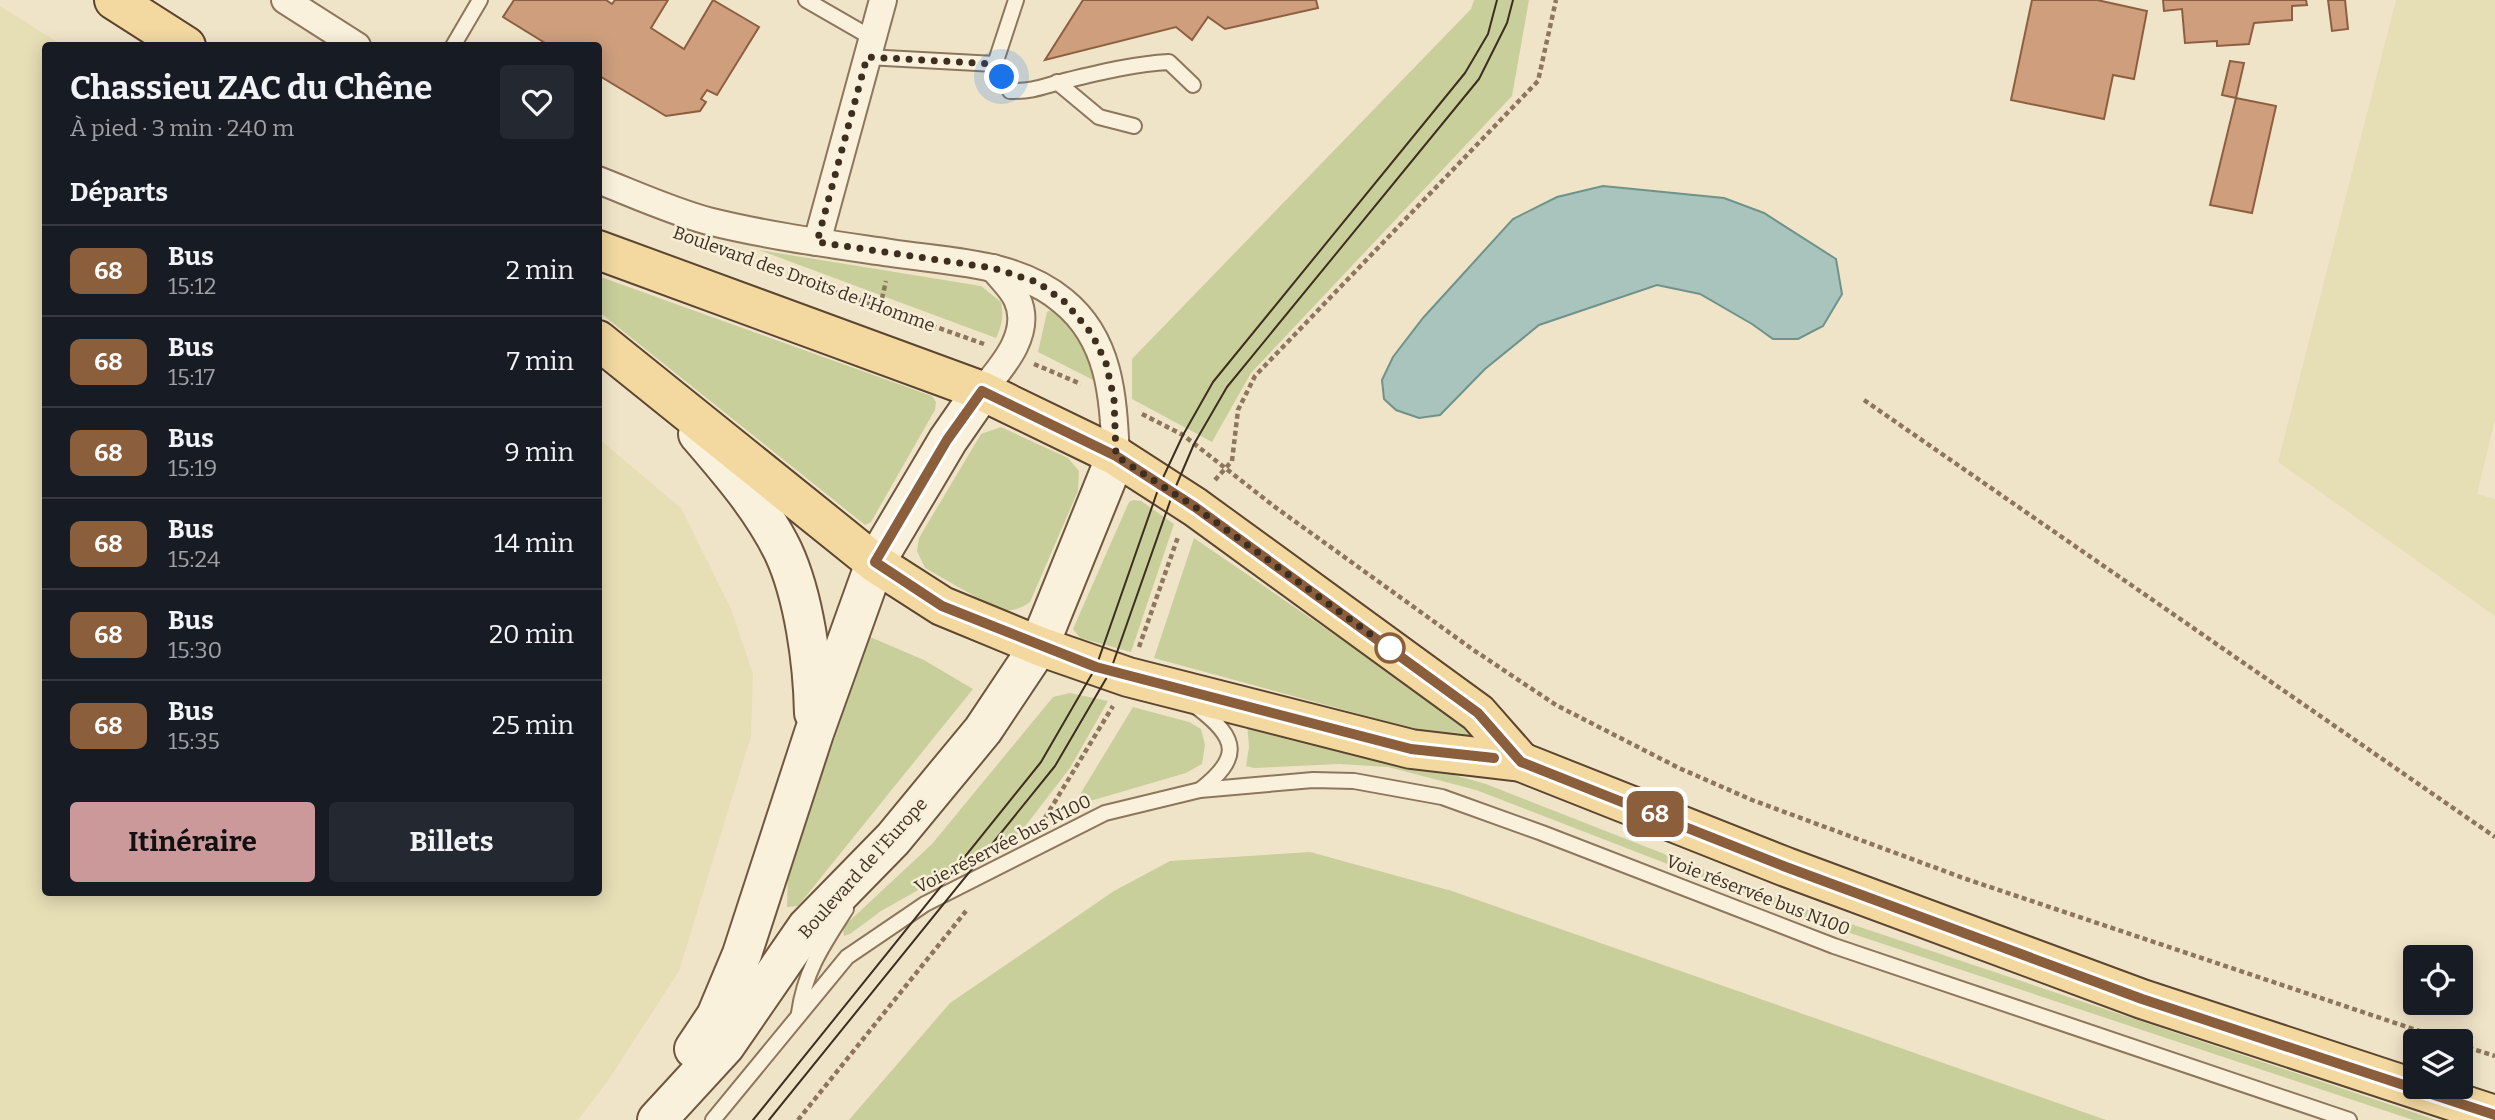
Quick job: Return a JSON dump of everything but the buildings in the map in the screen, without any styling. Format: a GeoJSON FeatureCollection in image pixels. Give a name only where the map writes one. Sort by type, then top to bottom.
{"type":"FeatureCollection","features":[{"type":"Feature","properties":{"kind":"main road"},"geometry":{"type":"LineString","coordinates":[[114,0],[180,42]]}},
{"type":"Feature","properties":{"kind":"main road"},"geometry":{"type":"LineString","coordinates":[[602,251],[982,391],[1116,456],[1195,507],[1478,713],[1521,762]]}},
{"type":"Feature","properties":{"kind":"main road"},"geometry":{"type":"LineString","coordinates":[[602,344],[875,562],[942,606],[1039,646],[1128,677],[1411,749],[1521,762],[1786,867],[2142,999],[2495,1115]]}},
{"type":"Feature","properties":{"kind":"street"},"geometry":{"type":"LineString","coordinates":[[285,0],[351,42]]}},
{"type":"Feature","properties":{"kind":"street"},"geometry":{"type":"LineString","coordinates":[[817,242],[883,0]]}},
{"type":"Feature","properties":{"kind":"street"},"geometry":{"type":"LineString","coordinates":[[602,181],[706,220],[817,242],[993,268],[1037,282],[1065,302],[1092,334],[1109,375],[1114,399],[1116,456]]}},
{"type":"Feature","properties":{"kind":"street"},"geometry":{"type":"LineString","coordinates":[[646,1120],[716,1016],[742,954],[814,733],[875,562],[947,440],[1009,358],[1020,333],[1022,316],[1017,298],[993,268]]}},
{"type":"Feature","properties":{"kind":"street"},"geometry":{"type":"LineString","coordinates":[[659,391],[737,478],[783,551],[805,624],[813,677],[814,733]]}},
{"type":"Feature","properties":{"kind":"street","name":"Boulevard de l'Europe"},"geometry":{"type":"LineString","coordinates":[[657,1120],[725,1046],[807,927],[893,839],[984,730],[1039,646],[1116,456]]}},
{"type":"Feature","properties":{"kind":"lane"},"geometry":{"type":"LineString","coordinates":[[455,42],[480,0]]}},
{"type":"Feature","properties":{"kind":"lane"},"geometry":{"type":"LineString","coordinates":[[806,0],[870,48],[995,64]]}},
{"type":"Feature","properties":{"kind":"lane"},"geometry":{"type":"LineString","coordinates":[[1016,0],[995,64],[1010,91],[1036,91],[1057,82],[1136,64],[1169,62],[1193,85]]}},
{"type":"Feature","properties":{"kind":"lane"},"geometry":{"type":"LineString","coordinates":[[1057,82],[1100,117],[1134,127]]}},
{"type":"Feature","properties":{"kind":"lane"},"geometry":{"type":"LineString","coordinates":[[1172,688],[1221,725],[1228,739],[1230,754],[1226,768],[1200,790]]}},
{"type":"Feature","properties":{"kind":"lane","name":"Voie réservée bus N100"},"geometry":{"type":"LineString","coordinates":[[713,1120],[847,957],[925,904],[1105,813],[1200,790],[1313,780],[1353,781],[1442,797],[1542,832],[1834,946],[2349,1120]]}},
{"type":"Feature","properties":{"kind":"lane"},"geometry":{"type":"LineString","coordinates":[[799,1015],[804,983],[818,953],[893,839]]}},
{"type":"Feature","properties":{"kind":"path"},"geometry":{"type":"LineString","coordinates":[[1033,850],[1048,807],[1099,732],[1128,677],[1172,546],[1208,487],[1227,470],[1235,449],[1238,410],[1255,376],[1538,81],[1556,0]]}},
{"type":"Feature","properties":{"kind":"path","name":"Boulevard des Droits de l'Homme"},"geometry":{"type":"LineString","coordinates":[[743,259],[1010,352]]}},
{"type":"Feature","properties":{"kind":"path"},"geometry":{"type":"LineString","coordinates":[[1864,400],[2495,837]]}},
{"type":"Feature","properties":{"kind":"path"},"geometry":{"type":"LineString","coordinates":[[1227,470],[1493,663],[1556,705],[1679,768],[1752,800],[1979,883],[2413,1029]]}},
{"type":"Feature","properties":{"kind":"path"},"geometry":{"type":"LineString","coordinates":[[798,1120],[965,911],[976,905]]}},
{"type":"Feature","properties":{"kind":"path"},"geometry":{"type":"LineString","coordinates":[[2473,1049],[2495,1056]]}},
{"type":"Feature","properties":{"kind":"shaded area"},"geometry":{"type":"Polygon","coordinates":[[[2396,0],[2495,0],[2495,420],[2477,494],[2495,499],[2495,616],[2278,462],[2396,0]]]}},
{"type":"Feature","properties":{"kind":"shaded area"},"geometry":{"type":"Polygon","coordinates":[[[0,6],[57,42],[42,42],[42,896],[602,896],[602,442],[681,508],[731,609],[753,674],[751,736],[679,971],[607,1082],[578,1120],[0,1120],[0,6]]]}},
{"type":"Feature","properties":{"kind":"green space"},"geometry":{"type":"Polygon","coordinates":[[[1474,0],[1529,0],[1512,96],[1251,373],[1212,442],[1132,399],[1132,359],[1471,9],[1474,0]]]}},
{"type":"Feature","properties":{"kind":"green space"},"geometry":{"type":"Polygon","coordinates":[[[759,250],[981,286],[1001,302],[1000,329],[996,338],[759,250]]]}},
{"type":"Feature","properties":{"kind":"green space"},"geometry":{"type":"Polygon","coordinates":[[[602,277],[932,396],[936,402],[935,410],[871,522],[865,525],[602,314],[602,277]]]}},
{"type":"Feature","properties":{"kind":"green space"},"geometry":{"type":"Polygon","coordinates":[[[1055,308],[1081,341],[1095,381],[1038,352],[1047,312],[1055,308]]]}},
{"type":"Feature","properties":{"kind":"green space"},"geometry":{"type":"Polygon","coordinates":[[[1001,427],[1068,458],[1079,471],[1078,491],[1030,602],[1010,610],[997,609],[925,568],[917,551],[919,538],[981,434],[1001,427]]]}},
{"type":"Feature","properties":{"kind":"green space"},"geometry":{"type":"Polygon","coordinates":[[[1141,501],[1174,524],[1131,652],[1080,638],[1073,629],[1129,502],[1141,501]]]}},
{"type":"Feature","properties":{"kind":"green space"},"geometry":{"type":"Polygon","coordinates":[[[1194,538],[1475,731],[1473,745],[1154,658],[1194,538]]]}},
{"type":"Feature","properties":{"kind":"green space"},"geometry":{"type":"Polygon","coordinates":[[[870,637],[924,660],[973,689],[798,906],[787,907],[788,870],[870,637]]]}},
{"type":"Feature","properties":{"kind":"green space"},"geometry":{"type":"Polygon","coordinates":[[[1070,693],[1108,701],[1070,768],[1020,833],[881,911],[844,936],[843,927],[932,844],[1053,697],[1070,693]]]}},
{"type":"Feature","properties":{"kind":"green space"},"geometry":{"type":"Polygon","coordinates":[[[1133,707],[1189,722],[1201,729],[1205,745],[1202,764],[1186,773],[1073,806],[1133,707]]]}},
{"type":"Feature","properties":{"kind":"green space"},"geometry":{"type":"Polygon","coordinates":[[[1247,723],[1311,735],[1486,784],[1800,907],[2436,1120],[2413,1120],[1820,923],[1476,790],[1388,767],[1339,764],[1254,768],[1246,766],[1249,747],[1247,723]]]}},
{"type":"Feature","properties":{"kind":"green space"},"geometry":{"type":"Polygon","coordinates":[[[1310,852],[1452,891],[2106,1120],[849,1120],[950,1003],[1114,891],[1170,861],[1310,852]]]}},
{"type":"Feature","properties":{"kind":"water"},"geometry":{"type":"Polygon","coordinates":[[[1603,186],[1724,198],[1764,213],[1836,259],[1842,294],[1823,326],[1798,339],[1773,339],[1700,294],[1657,285],[1539,325],[1485,369],[1440,415],[1419,418],[1396,410],[1384,399],[1382,380],[1393,357],[1423,318],[1513,219],[1557,197],[1603,186]]]}},
{"type":"Feature","properties":{"kind":"tram line"},"geometry":{"type":"LineString","coordinates":[[753,1120],[1041,762],[1096,667],[1160,484],[1183,435],[1213,382],[1465,73],[1488,34],[1497,0]]}},
{"type":"Feature","properties":{"kind":"tram line"},"geometry":{"type":"LineString","coordinates":[[769,1120],[1055,766],[1110,672],[1173,493],[1194,444],[1227,387],[1479,79],[1507,23],[1513,0]]}},
{"type":"Feature","properties":{"kind":"bus line","name":"68"},"geometry":{"type":"LineString","coordinates":[[1494,758],[1411,749],[1096,667],[942,606],[875,562],[947,440],[982,391],[1116,456],[1195,507],[1478,713],[1521,762],[1786,867],[2142,999],[2495,1115]]}},
{"type":"Feature","properties":{"kind":"route"},"geometry":{"type":"LineString","coordinates":[[1002,77],[995,64],[867,57],[817,242],[993,268],[1037,282],[1065,302],[1092,334],[1106,363],[1114,399],[1116,456],[1195,507],[1395,652],[1390,648]]}}]}
